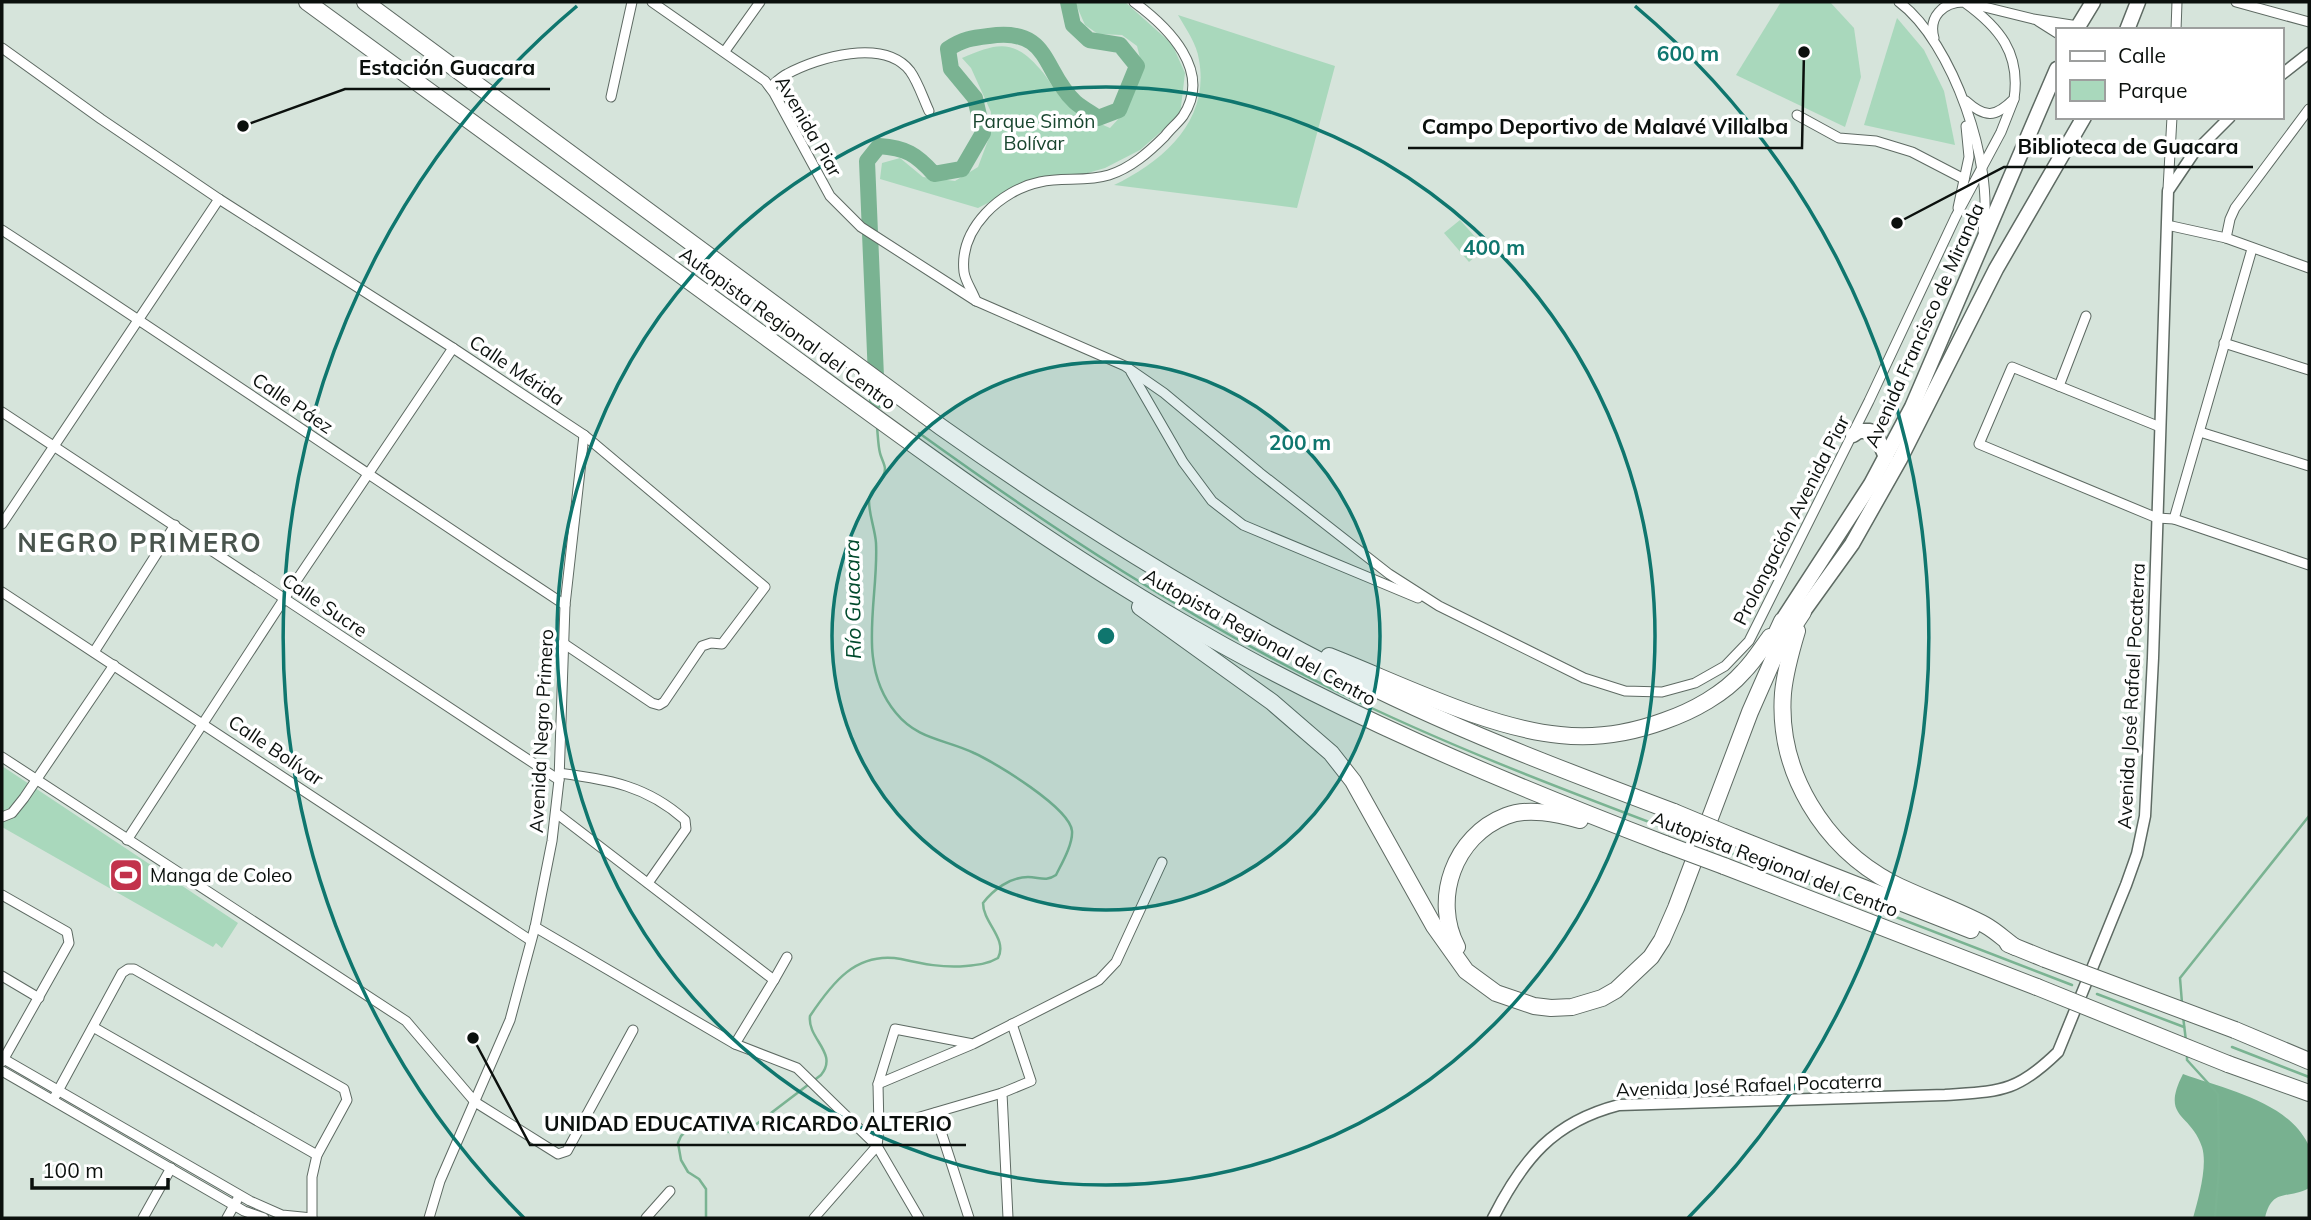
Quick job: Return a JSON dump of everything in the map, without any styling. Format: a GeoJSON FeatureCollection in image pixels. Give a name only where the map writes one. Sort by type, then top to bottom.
{"type":"FeatureCollection","features":[{"type":"Feature","properties":{"kind":"highway","name":"Autopista Regional del Centro"},"geometry":{"type":"LineString","coordinates":[[307,2],[925,454],[1089,565],[1183,622],[1382,727],[1476,770],[2037,987],[2233,1066],[2309,1093]]}},
{"type":"Feature","properties":{"kind":"highway","name":"Autopista Regional del Centro"},"geometry":{"type":"LineString","coordinates":[[369,4],[941,427],[1038,496],[1197,594],[1339,671],[1503,747],[2309,1060]]}},
{"type":"Feature","properties":{"kind":"highway"},"geometry":{"type":"LineString","coordinates":[[997,504],[1025,532],[1115,590],[1302,726],[1331,753],[1353,781],[1455,958],[1466,971],[1496,993],[1534,1006],[1572,1007],[1602,998],[1616,990],[1651,957],[1676,908],[1750,712],[1776,653],[1803,612]]}},
{"type":"Feature","properties":{"kind":"highway"},"geometry":{"type":"LineString","coordinates":[[1197,594],[1322,653],[1446,703],[1501,722],[1557,735],[1577,736],[1600,736],[1645,728],[1685,713],[1720,692],[1744,672],[1782,621]]}},
{"type":"Feature","properties":{"kind":"highway"},"geometry":{"type":"LineString","coordinates":[[1803,612],[1789,656],[1783,694],[1790,758],[1811,810],[1831,836],[1863,864],[1891,882],[1986,926],[2015,947]]}},
{"type":"Feature","properties":{"kind":"highway"},"geometry":{"type":"LineString","coordinates":[[1664,844],[1562,815],[1529,812],[1506,816],[1476,837],[1459,855],[1451,871],[1445,905],[1452,938],[1469,966],[1484,979],[1521,997],[1543,1002],[1564,1001],[1600,989],[1619,977],[1648,944],[1659,924],[1752,684],[1782,621]]}},
{"type":"Feature","properties":{"kind":"highway"},"geometry":{"type":"LineString","coordinates":[[2233,1066],[2258,1084],[2309,1104]]}},
{"type":"Feature","properties":{"kind":"main road"},"geometry":{"type":"LineString","coordinates":[[2077,28],[2093,2]]}},
{"type":"Feature","properties":{"kind":"main road"},"geometry":{"type":"LineString","coordinates":[[2128,28],[2138,2]]}},
{"type":"Feature","properties":{"kind":"main road","name":"Avenida Francisco de Miranda"},"geometry":{"type":"LineString","coordinates":[[1782,621],[1871,484],[1912,407],[2056,71]]}},
{"type":"Feature","properties":{"kind":"main road","name":"Avenida Francisco de Miranda"},"geometry":{"type":"LineString","coordinates":[[1803,612],[1866,520],[1996,270],[2083,119]]}},
{"type":"Feature","properties":{"kind":"main road"},"geometry":{"type":"LineString","coordinates":[[1853,435],[1859,431],[1870,431],[1879,440],[1886,457]]}},
{"type":"Feature","properties":{"kind":"street"},"geometry":{"type":"LineString","coordinates":[[611,97],[632,2]]}},
{"type":"Feature","properties":{"kind":"street","name":"Avenida Piar"},"geometry":{"type":"LineString","coordinates":[[652,2],[752,70],[770,87],[830,196],[860,227],[891,246]]}},
{"type":"Feature","properties":{"kind":"street"},"geometry":{"type":"LineString","coordinates":[[725,51],[760,2]]}},
{"type":"Feature","properties":{"kind":"street"},"geometry":{"type":"LineString","coordinates":[[976,301],[964,274],[965,253],[976,226],[986,213],[1010,193],[1026,186],[1043,181],[1107,175],[1130,165],[1152,149],[1183,116],[1190,101],[1192,79],[1187,57],[1170,33],[1134,2]]}},
{"type":"Feature","properties":{"kind":"street"},"geometry":{"type":"LineString","coordinates":[[1899,2],[1923,23],[1958,83],[1964,100],[1984,189],[1985,214],[1975,260]]}},
{"type":"Feature","properties":{"kind":"street"},"geometry":{"type":"LineString","coordinates":[[1937,48],[1932,29],[1933,18],[1948,4],[1963,2],[1992,7],[2077,28]]}},
{"type":"Feature","properties":{"kind":"street"},"geometry":{"type":"LineString","coordinates":[[1956,216],[2001,132],[2014,99],[2015,73],[2005,41],[1986,18],[1963,2]]}},
{"type":"Feature","properties":{"kind":"street"},"geometry":{"type":"LineString","coordinates":[[2176,28],[2177,2]]}},
{"type":"Feature","properties":{"kind":"street"},"geometry":{"type":"LineString","coordinates":[[2241,3],[2309,22]]}},
{"type":"Feature","properties":{"kind":"street"},"geometry":{"type":"LineString","coordinates":[[1986,18],[1992,7]]}},
{"type":"Feature","properties":{"kind":"street"},"geometry":{"type":"LineString","coordinates":[[2033,19],[2056,32]]}},
{"type":"Feature","properties":{"kind":"street","name":"Calle Mérida"},"geometry":{"type":"LineString","coordinates":[[2,48],[219,199],[584,435],[765,587],[722,644],[710,643],[702,646],[664,702],[659,705],[652,703],[563,643]]}},
{"type":"Feature","properties":{"kind":"street"},"geometry":{"type":"LineString","coordinates":[[770,87],[786,74],[817,62],[854,52],[874,52],[893,59],[909,70],[929,110]]}},
{"type":"Feature","properties":{"kind":"street"},"geometry":{"type":"LineString","coordinates":[[2283,74],[2306,61]]}},
{"type":"Feature","properties":{"kind":"street"},"geometry":{"type":"LineString","coordinates":[[1964,100],[1986,114],[1996,114],[2014,99]]}},
{"type":"Feature","properties":{"kind":"street"},"geometry":{"type":"LineString","coordinates":[[1956,216],[1969,157],[1964,100]]}},
{"type":"Feature","properties":{"kind":"street"},"geometry":{"type":"LineString","coordinates":[[2226,238],[2235,208],[2309,109]]}},
{"type":"Feature","properties":{"kind":"street"},"geometry":{"type":"LineString","coordinates":[[1797,115],[1839,138],[1876,141],[1912,152],[1964,179]]}},
{"type":"Feature","properties":{"kind":"street","name":"Avenida José Rafael Pocaterra"},"geometry":{"type":"LineString","coordinates":[[1493,1218],[1522,1168],[1540,1147],[1592,1112],[1619,1105],[1945,1095],[1993,1091],[2017,1085],[2040,1070],[2058,1052],[2126,886],[2137,854],[2145,816],[2172,119]]}},
{"type":"Feature","properties":{"kind":"street"},"geometry":{"type":"LineString","coordinates":[[2168,191],[2193,154],[2228,119]]}},
{"type":"Feature","properties":{"kind":"street"},"geometry":{"type":"LineString","coordinates":[[2,524],[219,199]]}},
{"type":"Feature","properties":{"kind":"street","name":"Prolongación Avenida Piar"},"geometry":{"type":"LineString","coordinates":[[1130,371],[1183,462],[1212,501],[1243,525],[1439,607],[1584,678],[1625,691],[1662,692],[1695,683],[1725,666],[1749,641],[1853,435],[1956,216]]}},
{"type":"Feature","properties":{"kind":"street"},"geometry":{"type":"LineString","coordinates":[[2167,225],[2226,238],[2307,267],[2309,256]]}},
{"type":"Feature","properties":{"kind":"street","name":"Calle Páez"},"geometry":{"type":"LineString","coordinates":[[2,230],[138,318],[565,605]]}},
{"type":"Feature","properties":{"kind":"street","name":"Prolongación Avenida Piar"},"geometry":{"type":"LineString","coordinates":[[891,246],[976,301],[1125,366],[1164,393],[1260,473],[1389,574],[1439,607]]}},
{"type":"Feature","properties":{"kind":"street"},"geometry":{"type":"LineString","coordinates":[[2174,519],[2252,249]]}},
{"type":"Feature","properties":{"kind":"street"},"geometry":{"type":"LineString","coordinates":[[942,278],[956,278],[964,274]]}},
{"type":"Feature","properties":{"kind":"street"},"geometry":{"type":"LineString","coordinates":[[2059,386],[2085,316]]}},
{"type":"Feature","properties":{"kind":"street"},"geometry":{"type":"LineString","coordinates":[[2224,343],[2309,370]]}},
{"type":"Feature","properties":{"kind":"street"},"geometry":{"type":"LineString","coordinates":[[127,841],[284,599],[453,348]]}},
{"type":"Feature","properties":{"kind":"street"},"geometry":{"type":"LineString","coordinates":[[2160,427],[2012,367],[1979,444],[2157,518],[2174,519],[2309,565]]}},
{"type":"Feature","properties":{"kind":"street","name":"Calle Sucre"},"geometry":{"type":"LineString","coordinates":[[2,412],[559,777]]}},
{"type":"Feature","properties":{"kind":"street"},"geometry":{"type":"LineString","coordinates":[[2200,432],[2309,466]]}},
{"type":"Feature","properties":{"kind":"street","name":"Avenida Negro Primero"},"geometry":{"type":"LineString","coordinates":[[429,1218],[440,1181],[510,1020],[535,927],[556,813],[565,605],[584,435]]}},
{"type":"Feature","properties":{"kind":"street"},"geometry":{"type":"LineString","coordinates":[[94,652],[175,525]]}},
{"type":"Feature","properties":{"kind":"street","name":"Calle Bolívar"},"geometry":{"type":"LineString","coordinates":[[2,592],[530,940]]}},
{"type":"Feature","properties":{"kind":"street"},"geometry":{"type":"LineString","coordinates":[[2,817],[12,813],[37,780],[114,666]]}},
{"type":"Feature","properties":{"kind":"street"},"geometry":{"type":"LineString","coordinates":[[2,757],[406,1021],[475,1102],[558,1154],[567,1151],[633,1030]]}},
{"type":"Feature","properties":{"kind":"street"},"geometry":{"type":"LineString","coordinates":[[559,777],[606,779],[632,786],[649,794],[685,820],[686,829],[648,883]]}},
{"type":"Feature","properties":{"kind":"street"},"geometry":{"type":"LineString","coordinates":[[556,813],[774,980]]}},
{"type":"Feature","properties":{"kind":"street"},"geometry":{"type":"LineString","coordinates":[[878,1084],[973,1044],[1099,980],[1116,962],[1162,862]]}},
{"type":"Feature","properties":{"kind":"street"},"geometry":{"type":"LineString","coordinates":[[2,895],[69,937],[69,943],[2,1060],[58,1091],[240,1196],[282,1214],[312,1218],[312,1177],[317,1154],[347,1100],[344,1089],[134,969],[122,973],[93,1027],[58,1091],[53,1100]]}},
{"type":"Feature","properties":{"kind":"street"},"geometry":{"type":"LineString","coordinates":[[535,927],[735,1044],[797,1068],[877,1146],[919,1218]]}},
{"type":"Feature","properties":{"kind":"street"},"geometry":{"type":"LineString","coordinates":[[735,1044],[787,957]]}},
{"type":"Feature","properties":{"kind":"street"},"geometry":{"type":"LineString","coordinates":[[2,976],[39,998]]}},
{"type":"Feature","properties":{"kind":"street"},"geometry":{"type":"LineString","coordinates":[[879,1129],[1002,1093],[1031,1081],[1012,1024]]}},
{"type":"Feature","properties":{"kind":"street"},"geometry":{"type":"LineString","coordinates":[[93,1027],[317,1154]]}},
{"type":"Feature","properties":{"kind":"street"},"geometry":{"type":"LineString","coordinates":[[814,1218],[877,1146],[878,1084],[895,1029],[973,1044]]}},
{"type":"Feature","properties":{"kind":"street"},"geometry":{"type":"LineString","coordinates":[[2,1071],[235,1205],[242,1214],[264,1218]]}},
{"type":"Feature","properties":{"kind":"street"},"geometry":{"type":"LineString","coordinates":[[1002,1093],[1008,1218]]}},
{"type":"Feature","properties":{"kind":"street"},"geometry":{"type":"LineString","coordinates":[[935,1112],[970,1218]]}},
{"type":"Feature","properties":{"kind":"street"},"geometry":{"type":"LineString","coordinates":[[143,1218],[172,1168]]}},
{"type":"Feature","properties":{"kind":"street"},"geometry":{"type":"LineString","coordinates":[[646,1218],[670,1191]]}},
{"type":"Feature","properties":{"kind":"street"},"geometry":{"type":"LineString","coordinates":[[227,1218],[240,1196]]}},
{"type":"Feature","properties":{"kind":"street"},"geometry":{"type":"LineString","coordinates":[[242,1214],[250,1201]]}},
{"type":"Feature","properties":{"kind":"green space","name":"Parque Simón Bolívar"},"geometry":{"type":"Polygon","coordinates":[[[1075,2],[1125,2],[1172,44],[1185,73],[1180,115],[1140,150],[1105,168],[1081,175],[1039,177],[978,208],[880,179],[882,163],[900,158],[923,177],[955,181],[978,167],[990,135],[991,112],[971,68],[962,58],[985,49],[1004,46],[1021,52],[1040,69],[1063,100],[1074,109],[1110,128],[1121,116],[1143,70],[1137,46],[1122,35],[1098,34],[1085,25],[1075,2]]]}},
{"type":"Feature","properties":{"kind":"green space"},"geometry":{"type":"Polygon","coordinates":[[[1781,2],[1830,2],[1854,28],[1861,77],[1845,127],[1736,75],[1781,2]]]}},
{"type":"Feature","properties":{"kind":"green space","name":"Parque Simón Bolívar"},"geometry":{"type":"Polygon","coordinates":[[[1178,15],[1335,66],[1297,208],[1114,185],[1150,164],[1166,151],[1190,120],[1201,82],[1199,60],[1191,37],[1178,15]]]}},
{"type":"Feature","properties":{"kind":"green space"},"geometry":{"type":"Polygon","coordinates":[[[1897,18],[1924,50],[1944,91],[1955,145],[1864,125],[1897,18]]]}},
{"type":"Feature","properties":{"kind":"green space"},"geometry":{"type":"Polygon","coordinates":[[[1460,220],[1485,248],[1469,262],[1444,233],[1460,220]]]}},
{"type":"Feature","properties":{"kind":"green space","name":"Manga de Coleo"},"geometry":{"type":"Polygon","coordinates":[[[2,766],[238,923],[222,948],[216,943],[213,947],[2,827],[2,766]]]}},
{"type":"Feature","properties":{"kind":"green space"},"geometry":{"type":"Polygon","coordinates":[[[2183,1074],[2253,1098],[2285,1117],[2298,1129],[2308,1144],[2309,1188],[2276,1198],[2268,1208],[2265,1218],[2193,1218],[2202,1183],[2204,1155],[2197,1136],[2176,1108],[2177,1089],[2183,1074]]]}},
{"type":"Feature","properties":{"kind":"waterway","name":"Río Guacara"},"geometry":{"type":"LineString","coordinates":[[877,401],[867,161],[879,146],[910,153],[934,174],[962,169],[983,133],[975,98],[951,69],[948,49],[973,38],[1009,35],[1024,38],[1043,54],[1064,90],[1078,104],[1098,118],[1119,110],[1137,66],[1120,45],[1089,40],[1073,25],[1068,2]]}},
{"type":"Feature","properties":{"kind":"waterway","name":"Río Guacara"},"geometry":{"type":"LineString","coordinates":[[877,401],[877,410]]}},
{"type":"Feature","properties":{"kind":"waterway","name":"Río Guacara"},"geometry":{"type":"LineString","coordinates":[[706,1218],[706,1189],[699,1179],[688,1172],[681,1160],[678,1143],[681,1136],[695,1128],[730,1132],[750,1129],[821,1075],[826,1067],[825,1053],[813,1032],[810,1016],[837,981],[858,965],[885,958],[958,966],[982,964],[998,958],[1000,944],[983,903],[997,889],[1015,879],[1046,879],[1056,875],[1071,842],[1072,831],[1068,821],[1046,799],[984,758],[913,729],[896,713],[883,694],[872,653],[876,543],[869,501],[885,469],[879,450],[877,427]]}},
{"type":"Feature","properties":{"kind":"waterway"},"geometry":{"type":"LineString","coordinates":[[919,433],[1122,571],[1281,663],[1377,711],[1461,748],[1673,831]]}},
{"type":"Feature","properties":{"kind":"waterway"},"geometry":{"type":"LineString","coordinates":[[2182,1003],[2180,978],[2309,816]]}},
{"type":"Feature","properties":{"kind":"waterway"},"geometry":{"type":"LineString","coordinates":[[1720,849],[2072,985]]}},
{"type":"Feature","properties":{"kind":"waterway"},"geometry":{"type":"LineString","coordinates":[[2097,994],[2184,1027]]}},
{"type":"Feature","properties":{"kind":"waterway"},"geometry":{"type":"LineString","coordinates":[[2183,1016],[2186,1041]]}},
{"type":"Feature","properties":{"kind":"waterway"},"geometry":{"type":"LineString","coordinates":[[2232,1047],[2309,1077]]}},
{"type":"Feature","properties":{"kind":"waterway"},"geometry":{"type":"LineString","coordinates":[[2187,1055],[2187,1060],[2218,1094],[2219,1169],[2215,1218]]}},
{"type":"Feature","properties":{"kind":"place","name":"Campo Deportivo de Malavé Villalba"},"geometry":{"type":"Point","coordinates":[1804,52]}},
{"type":"Feature","properties":{"kind":"place","name":"Estación Guacara"},"geometry":{"type":"Point","coordinates":[243,126]}},
{"type":"Feature","properties":{"kind":"place","name":"Biblioteca de Guacara"},"geometry":{"type":"Point","coordinates":[1897,223]}},
{"type":"Feature","properties":{"kind":"place","name":"Manga de Coleo"},"geometry":{"type":"Point","coordinates":[126,875]}},
{"type":"Feature","properties":{"kind":"place","name":"UNIDAD EDUCATIVA RICARDO ALTERIO"},"geometry":{"type":"Point","coordinates":[473,1038]}},
{"type":"Feature","properties":{"kind":"district","name":"NEGRO PRIMERO"},"geometry":{"type":"Point","coordinates":[140,543]}}]}
